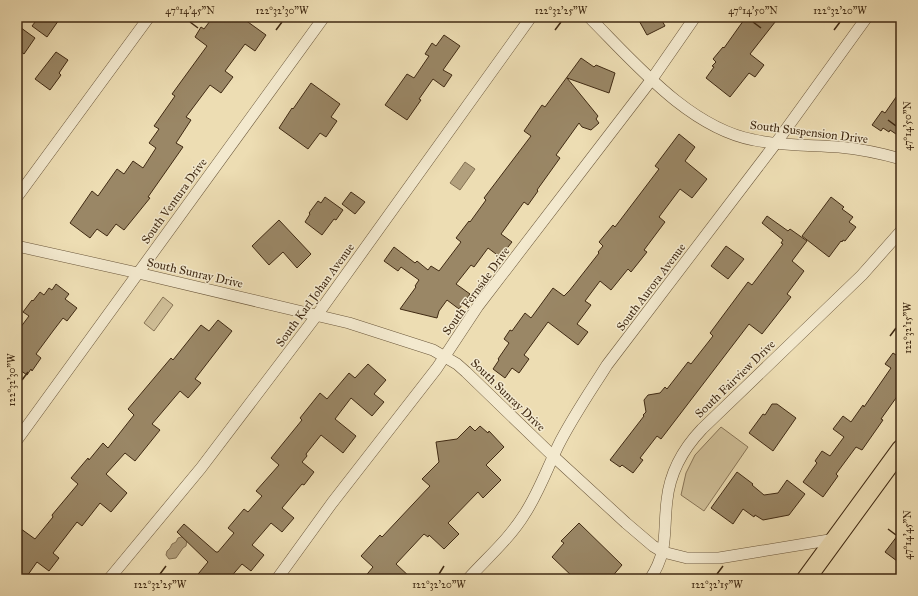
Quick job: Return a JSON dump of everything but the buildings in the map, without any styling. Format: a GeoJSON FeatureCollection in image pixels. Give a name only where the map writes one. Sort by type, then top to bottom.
{"type":"FeatureCollection","features":[{"type":"Feature","properties":{"kind":"main road"},"geometry":{"type":"LineString","coordinates":[[806,579],[901,449]]}},
{"type":"Feature","properties":{"kind":"street"},"geometry":{"type":"LineString","coordinates":[[17,197],[149,17]]}},
{"type":"Feature","properties":{"kind":"street","name":"South Ventura Drive"},"geometry":{"type":"LineString","coordinates":[[17,440],[324,17]]}},
{"type":"Feature","properties":{"kind":"street","name":"South Karl Johan Avenue"},"geometry":{"type":"LineString","coordinates":[[109,579],[201,468],[317,315],[531,17]]}},
{"type":"Feature","properties":{"kind":"street","name":"South Suspension Drive"},"geometry":{"type":"LineString","coordinates":[[589,17],[652,79],[686,108],[706,122],[729,133],[776,143],[860,150],[901,159]]}},
{"type":"Feature","properties":{"kind":"street","name":"South Fernside Drive"},"geometry":{"type":"LineString","coordinates":[[277,579],[332,503],[444,357],[478,306],[652,79],[695,17]]}},
{"type":"Feature","properties":{"kind":"street","name":"South Aurora Avenue"},"geometry":{"type":"LineString","coordinates":[[468,579],[518,525],[536,495],[554,456],[583,402],[607,365],[776,143],[868,17]]}},
{"type":"Feature","properties":{"kind":"street","name":"South Fairview Drive"},"geometry":{"type":"LineString","coordinates":[[650,579],[663,552],[669,487],[676,466],[686,448],[702,429],[862,275],[901,231]]}},
{"type":"Feature","properties":{"kind":"street","name":"South Sunray Drive"},"geometry":{"type":"LineString","coordinates":[[17,246],[350,323],[442,354],[444,357],[458,364],[626,524],[653,546],[663,552],[686,558],[719,558],[835,539]]}},
{"type":"Feature","properties":{"kind":"shaded area"},"geometry":{"type":"Polygon","coordinates":[[[465,162],[475,169],[460,190],[450,183],[465,162]]]}},
{"type":"Feature","properties":{"kind":"shaded area"},"geometry":{"type":"Polygon","coordinates":[[[163,297],[173,305],[154,331],[144,323],[163,297]]]}},
{"type":"Feature","properties":{"kind":"shaded area"},"geometry":{"type":"Polygon","coordinates":[[[721,427],[748,447],[704,511],[681,495],[686,473],[695,455],[721,427]]]}},
{"type":"Feature","properties":{"kind":"shaded area"},"geometry":{"type":"Polygon","coordinates":[[[184,537],[187,540],[186,546],[176,558],[169,559],[166,555],[167,551],[178,538],[184,537]]]}}]}
